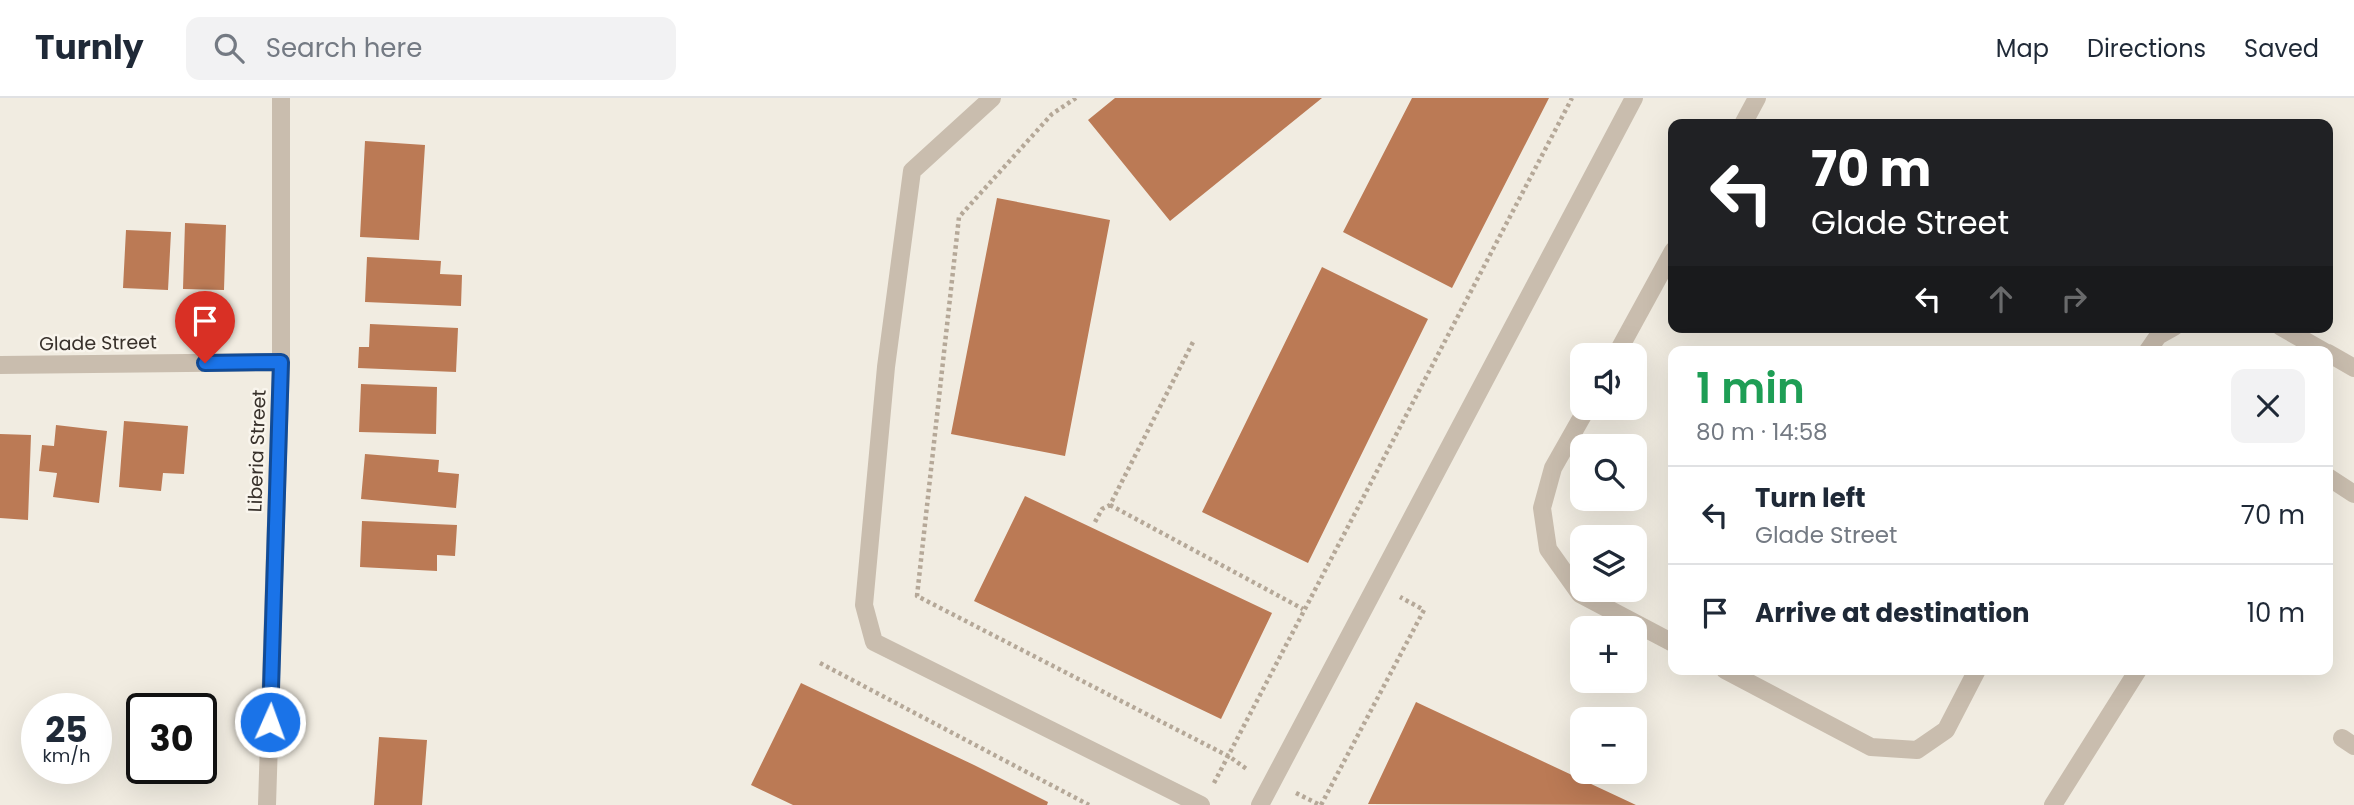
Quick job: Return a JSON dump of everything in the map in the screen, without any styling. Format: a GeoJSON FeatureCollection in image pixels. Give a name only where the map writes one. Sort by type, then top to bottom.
{"type":"FeatureCollection","features":[{"type":"Feature","properties":{"kind":"street","name":"Liberia Street"},"geometry":{"type":"LineString","coordinates":[[267,805],[281,362],[281,98]]}},
{"type":"Feature","properties":{"kind":"street"},"geometry":{"type":"LineString","coordinates":[[992,98],[912,170],[886,367],[864,605],[874,642],[1201,805]]}},
{"type":"Feature","properties":{"kind":"street"},"geometry":{"type":"LineString","coordinates":[[1260,805],[1634,98]]}},
{"type":"Feature","properties":{"kind":"street"},"geometry":{"type":"LineString","coordinates":[[1746,119],[1757,98]]}},
{"type":"Feature","properties":{"kind":"street"},"geometry":{"type":"LineString","coordinates":[[1623,343],[1668,260]]}},
{"type":"Feature","properties":{"kind":"street"},"geometry":{"type":"LineString","coordinates":[[2151,346],[2163,333]]}},
{"type":"Feature","properties":{"kind":"street"},"geometry":{"type":"LineString","coordinates":[[2292,333],[2315,346]]}},
{"type":"Feature","properties":{"kind":"street"},"geometry":{"type":"LineString","coordinates":[[2333,356],[2354,368]]}},
{"type":"Feature","properties":{"kind":"street","name":"Glade Street"},"geometry":{"type":"LineString","coordinates":[[0,365],[281,362]]}},
{"type":"Feature","properties":{"kind":"street"},"geometry":{"type":"LineString","coordinates":[[1580,420],[1553,468],[1542,508],[1548,550],[1580,594],[1668,640]]}},
{"type":"Feature","properties":{"kind":"street"},"geometry":{"type":"LineString","coordinates":[[2333,480],[2354,494]]}},
{"type":"Feature","properties":{"kind":"street"},"geometry":{"type":"LineString","coordinates":[[1734,675],[1871,747],[1917,750],[1946,730],[1974,675]]}},
{"type":"Feature","properties":{"kind":"street"},"geometry":{"type":"LineString","coordinates":[[2053,805],[2135,675]]}},
{"type":"Feature","properties":{"kind":"path"},"geometry":{"type":"LineString","coordinates":[[1076,98],[1052,114],[959,217],[917,596],[1226,756],[1250,771]]}},
{"type":"Feature","properties":{"kind":"path"},"geometry":{"type":"LineString","coordinates":[[1214,783],[1572,98]]}},
{"type":"Feature","properties":{"kind":"path"},"geometry":{"type":"LineString","coordinates":[[1095,522],[1102,509],[1110,506],[1193,342]]}},
{"type":"Feature","properties":{"kind":"path"},"geometry":{"type":"LineString","coordinates":[[1110,506],[1303,609]]}},
{"type":"Feature","properties":{"kind":"path"},"geometry":{"type":"LineString","coordinates":[[1293,792],[1320,805],[1424,610],[1396,595]]}},
{"type":"Feature","properties":{"kind":"path"},"geometry":{"type":"LineString","coordinates":[[820,663],[1089,805]]}},
{"type":"Feature","properties":{"kind":"building"},"geometry":{"type":"Polygon","coordinates":[[[1115,98],[1322,98],[1170,221],[1088,120],[1115,98]]]}},
{"type":"Feature","properties":{"kind":"building"},"geometry":{"type":"Polygon","coordinates":[[[1412,98],[1549,98],[1452,288],[1343,232],[1412,98]]]}},
{"type":"Feature","properties":{"kind":"building"},"geometry":{"type":"Polygon","coordinates":[[[365,141],[425,145],[419,240],[360,237],[365,141]]]}},
{"type":"Feature","properties":{"kind":"building"},"geometry":{"type":"Polygon","coordinates":[[[997,198],[1110,220],[1065,456],[951,434],[997,198]]]}},
{"type":"Feature","properties":{"kind":"building"},"geometry":{"type":"Polygon","coordinates":[[[185,223],[226,225],[224,290],[183,289],[185,223]]]}},
{"type":"Feature","properties":{"kind":"building"},"geometry":{"type":"Polygon","coordinates":[[[126,230],[171,232],[168,290],[123,288],[126,230]]]}},
{"type":"Feature","properties":{"kind":"building"},"geometry":{"type":"Polygon","coordinates":[[[367,257],[441,261],[440,274],[462,275],[461,306],[365,302],[367,257]]]}},
{"type":"Feature","properties":{"kind":"building"},"geometry":{"type":"Polygon","coordinates":[[[1322,267],[1428,319],[1308,563],[1202,512],[1322,267]]]}},
{"type":"Feature","properties":{"kind":"building"},"geometry":{"type":"Polygon","coordinates":[[[370,324],[458,328],[456,372],[358,368],[359,347],[369,347],[370,324]]]}},
{"type":"Feature","properties":{"kind":"building"},"geometry":{"type":"Polygon","coordinates":[[[361,384],[437,387],[436,434],[359,432],[361,384]]]}},
{"type":"Feature","properties":{"kind":"building"},"geometry":{"type":"Polygon","coordinates":[[[124,421],[188,426],[184,474],[163,473],[161,491],[119,487],[124,421]]]}},
{"type":"Feature","properties":{"kind":"building"},"geometry":{"type":"Polygon","coordinates":[[[56,425],[107,431],[99,503],[53,497],[57,473],[39,471],[42,445],[54,446],[56,425]]]}},
{"type":"Feature","properties":{"kind":"building"},"geometry":{"type":"Polygon","coordinates":[[[0,434],[31,435],[28,520],[0,518],[0,434]]]}},
{"type":"Feature","properties":{"kind":"building"},"geometry":{"type":"Polygon","coordinates":[[[365,454],[439,460],[438,472],[459,474],[456,508],[361,499],[365,454]]]}},
{"type":"Feature","properties":{"kind":"building"},"geometry":{"type":"Polygon","coordinates":[[[1025,496],[1272,613],[1221,719],[974,601],[1025,496]]]}},
{"type":"Feature","properties":{"kind":"building"},"geometry":{"type":"Polygon","coordinates":[[[362,521],[457,525],[455,556],[437,555],[437,571],[360,567],[362,521]]]}},
{"type":"Feature","properties":{"kind":"building"},"geometry":{"type":"Polygon","coordinates":[[[801,683],[974,765],[1048,802],[1047,805],[793,805],[751,785],[801,683]]]}},
{"type":"Feature","properties":{"kind":"building"},"geometry":{"type":"Polygon","coordinates":[[[1416,702],[1570,774],[1570,784],[1591,784],[1636,805],[1368,804],[1416,702]]]}},
{"type":"Feature","properties":{"kind":"building"},"geometry":{"type":"Polygon","coordinates":[[[379,737],[427,740],[422,805],[374,805],[379,737]]]}},
{"type":"Feature","properties":{"kind":"route"},"geometry":{"type":"LineString","coordinates":[[205,363],[281,362],[270,722]]}}]}
